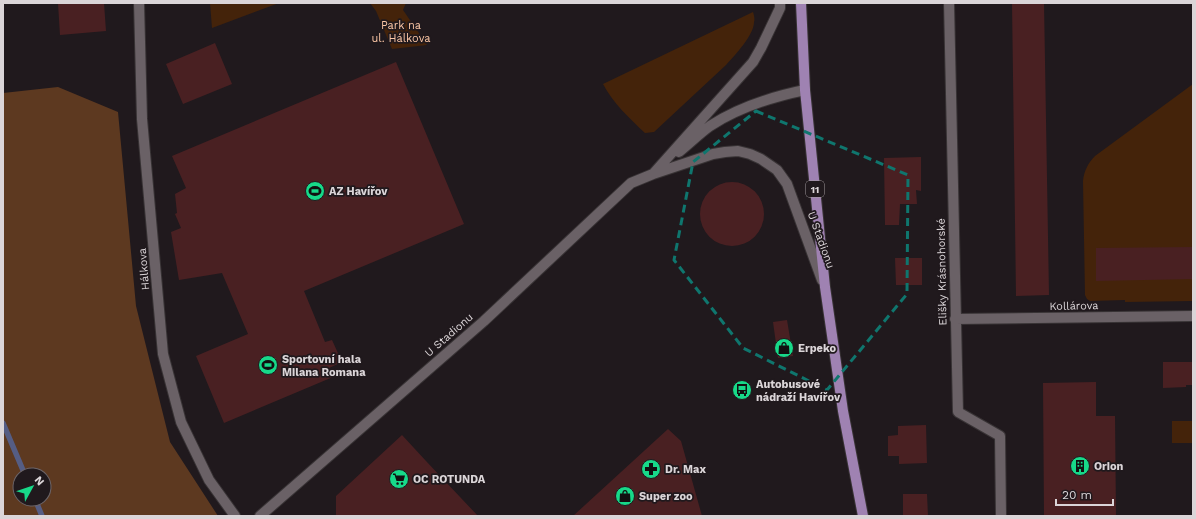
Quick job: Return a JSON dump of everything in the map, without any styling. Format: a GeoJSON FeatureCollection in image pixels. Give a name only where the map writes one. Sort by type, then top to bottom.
{"type":"FeatureCollection","features":[{"type":"Feature","properties":{"kind":"main road","name":"11"},"geometry":{"type":"LineString","coordinates":[[801,3],[805,90],[825,287],[843,411],[863,516]]}},
{"type":"Feature","properties":{"kind":"street","name":"Hálkova"},"geometry":{"type":"LineString","coordinates":[[140,3],[142,119],[163,354],[181,422],[209,480],[235,516]]}},
{"type":"Feature","properties":{"kind":"street","name":"U Stadionu"},"geometry":{"type":"LineString","coordinates":[[653,174],[753,62],[762,48],[780,8],[780,3]]}},
{"type":"Feature","properties":{"kind":"street","name":"Elišky Krásnohorské"},"geometry":{"type":"LineString","coordinates":[[949,3],[958,412],[1000,436],[1001,516]]}},
{"type":"Feature","properties":{"kind":"street","name":"U Stadionu"},"geometry":{"type":"LineString","coordinates":[[653,174],[710,127],[734,112],[756,102],[805,90]]}},
{"type":"Feature","properties":{"kind":"street","name":"U Stadionu"},"geometry":{"type":"LineString","coordinates":[[260,516],[484,321],[631,182],[713,154],[726,152],[738,151],[750,154],[766,162],[780,174],[787,184],[825,287]]}},
{"type":"Feature","properties":{"kind":"street","name":"Kollárova"},"geometry":{"type":"LineString","coordinates":[[955,319],[1193,316]]}},
{"type":"Feature","properties":{"kind":"highlighted area"},"geometry":{"type":"Polygon","coordinates":[[[756,111],[908,175],[907,294],[827,390],[743,348],[674,260],[693,162],[756,111]]]}},
{"type":"Feature","properties":{"kind":"green space"},"geometry":{"type":"Polygon","coordinates":[[[210,3],[279,3],[212,28],[210,3]]]}},
{"type":"Feature","properties":{"kind":"green space","name":"Park na ul. Hálkova"},"geometry":{"type":"Polygon","coordinates":[[[370,3],[406,3],[403,10],[427,45],[392,49],[376,11],[370,3]]]}},
{"type":"Feature","properties":{"kind":"green space"},"geometry":{"type":"Polygon","coordinates":[[[753,12],[754,20],[751,33],[739,50],[726,65],[654,132],[645,133],[639,128],[617,104],[603,84],[753,12]]]}},
{"type":"Feature","properties":{"kind":"green space"},"geometry":{"type":"Polygon","coordinates":[[[1193,84],[1193,301],[1090,301],[1085,295],[1083,181],[1087,167],[1095,156],[1193,84]]]}},
{"type":"Feature","properties":{"kind":"green space"},"geometry":{"type":"Polygon","coordinates":[[[1172,421],[1193,421],[1193,443],[1172,443],[1172,421]]]}},
{"type":"Feature","properties":{"kind":"shaded area"},"geometry":{"type":"Polygon","coordinates":[[[58,87],[118,112],[136,306],[170,442],[218,516],[3,516],[3,93],[58,87]]]}},
{"type":"Feature","properties":{"kind":"building"},"geometry":{"type":"Polygon","coordinates":[[[58,3],[104,3],[106,31],[60,35],[58,3]]]}},
{"type":"Feature","properties":{"kind":"building"},"geometry":{"type":"Polygon","coordinates":[[[1012,3],[1044,3],[1049,295],[1016,296],[1012,3]]]}},
{"type":"Feature","properties":{"kind":"building"},"geometry":{"type":"Polygon","coordinates":[[[215,43],[232,84],[183,104],[166,64],[215,43]]]}},
{"type":"Feature","properties":{"kind":"building","name":"AZ Havířov"},"geometry":{"type":"Polygon","coordinates":[[[396,62],[464,224],[304,291],[325,342],[332,340],[342,362],[329,368],[333,377],[224,423],[196,356],[248,334],[222,273],[179,280],[171,232],[181,228],[175,214],[177,213],[175,194],[186,188],[172,156],[396,62]]]}},
{"type":"Feature","properties":{"kind":"building"},"geometry":{"type":"Polygon","coordinates":[[[921,157],[921,191],[916,190],[917,204],[900,204],[899,225],[885,225],[884,158],[921,157]]]}},
{"type":"Feature","properties":{"kind":"building"},"geometry":{"type":"Polygon","coordinates":[[[726,182],[738,182],[755,191],[762,202],[764,214],[762,226],[755,237],[738,246],[726,246],[714,241],[705,232],[700,220],[700,208],[705,196],[714,187],[726,182]]]}},
{"type":"Feature","properties":{"kind":"building"},"geometry":{"type":"Polygon","coordinates":[[[1193,247],[1193,279],[1096,281],[1096,248],[1193,247]]]}},
{"type":"Feature","properties":{"kind":"building"},"geometry":{"type":"Polygon","coordinates":[[[895,258],[922,258],[922,285],[896,285],[895,258]]]}},
{"type":"Feature","properties":{"kind":"building"},"geometry":{"type":"Polygon","coordinates":[[[787,320],[793,356],[778,358],[773,322],[787,320]]]}},
{"type":"Feature","properties":{"kind":"building"},"geometry":{"type":"Polygon","coordinates":[[[1163,362],[1193,362],[1193,385],[1186,385],[1186,387],[1163,388],[1163,362]]]}},
{"type":"Feature","properties":{"kind":"building","name":"Orion"},"geometry":{"type":"Polygon","coordinates":[[[1096,382],[1096,416],[1115,416],[1116,516],[1044,516],[1043,383],[1096,382]]]}},
{"type":"Feature","properties":{"kind":"building"},"geometry":{"type":"Polygon","coordinates":[[[926,425],[927,463],[899,464],[899,456],[888,456],[888,436],[898,435],[898,426],[926,425]]]}},
{"type":"Feature","properties":{"kind":"building"},"geometry":{"type":"Polygon","coordinates":[[[668,429],[681,441],[702,516],[573,516],[668,429]]]}},
{"type":"Feature","properties":{"kind":"building","name":"OC ROTUNDA"},"geometry":{"type":"Polygon","coordinates":[[[402,435],[478,516],[336,516],[336,496],[402,435]]]}},
{"type":"Feature","properties":{"kind":"building"},"geometry":{"type":"Polygon","coordinates":[[[903,494],[927,494],[928,516],[903,516],[903,494]]]}},
{"type":"Feature","properties":{"kind":"waterway"},"geometry":{"type":"LineString","coordinates":[[3,423],[22,467]]}},
{"type":"Feature","properties":{"kind":"waterway"},"geometry":{"type":"LineString","coordinates":[[38,507],[42,516]]}},
{"type":"Feature","properties":{"kind":"place","name":"AZ Havířov"},"geometry":{"type":"Point","coordinates":[315,191]}},
{"type":"Feature","properties":{"kind":"place","name":"Erpeko"},"geometry":{"type":"Point","coordinates":[784,348]}},
{"type":"Feature","properties":{"kind":"place","name":"Sportovní hala Milana Romana"},"geometry":{"type":"Point","coordinates":[268,365]}},
{"type":"Feature","properties":{"kind":"place","name":"Autobusové nádraží Havířov"},"geometry":{"type":"Point","coordinates":[742,390]}},
{"type":"Feature","properties":{"kind":"place","name":"Orion"},"geometry":{"type":"Point","coordinates":[1080,466]}},
{"type":"Feature","properties":{"kind":"place","name":"Dr. Max"},"geometry":{"type":"Point","coordinates":[651,469]}},
{"type":"Feature","properties":{"kind":"place","name":"OC ROTUNDA"},"geometry":{"type":"Point","coordinates":[399,479]}},
{"type":"Feature","properties":{"kind":"place","name":"Super zoo"},"geometry":{"type":"Point","coordinates":[625,496]}}]}
